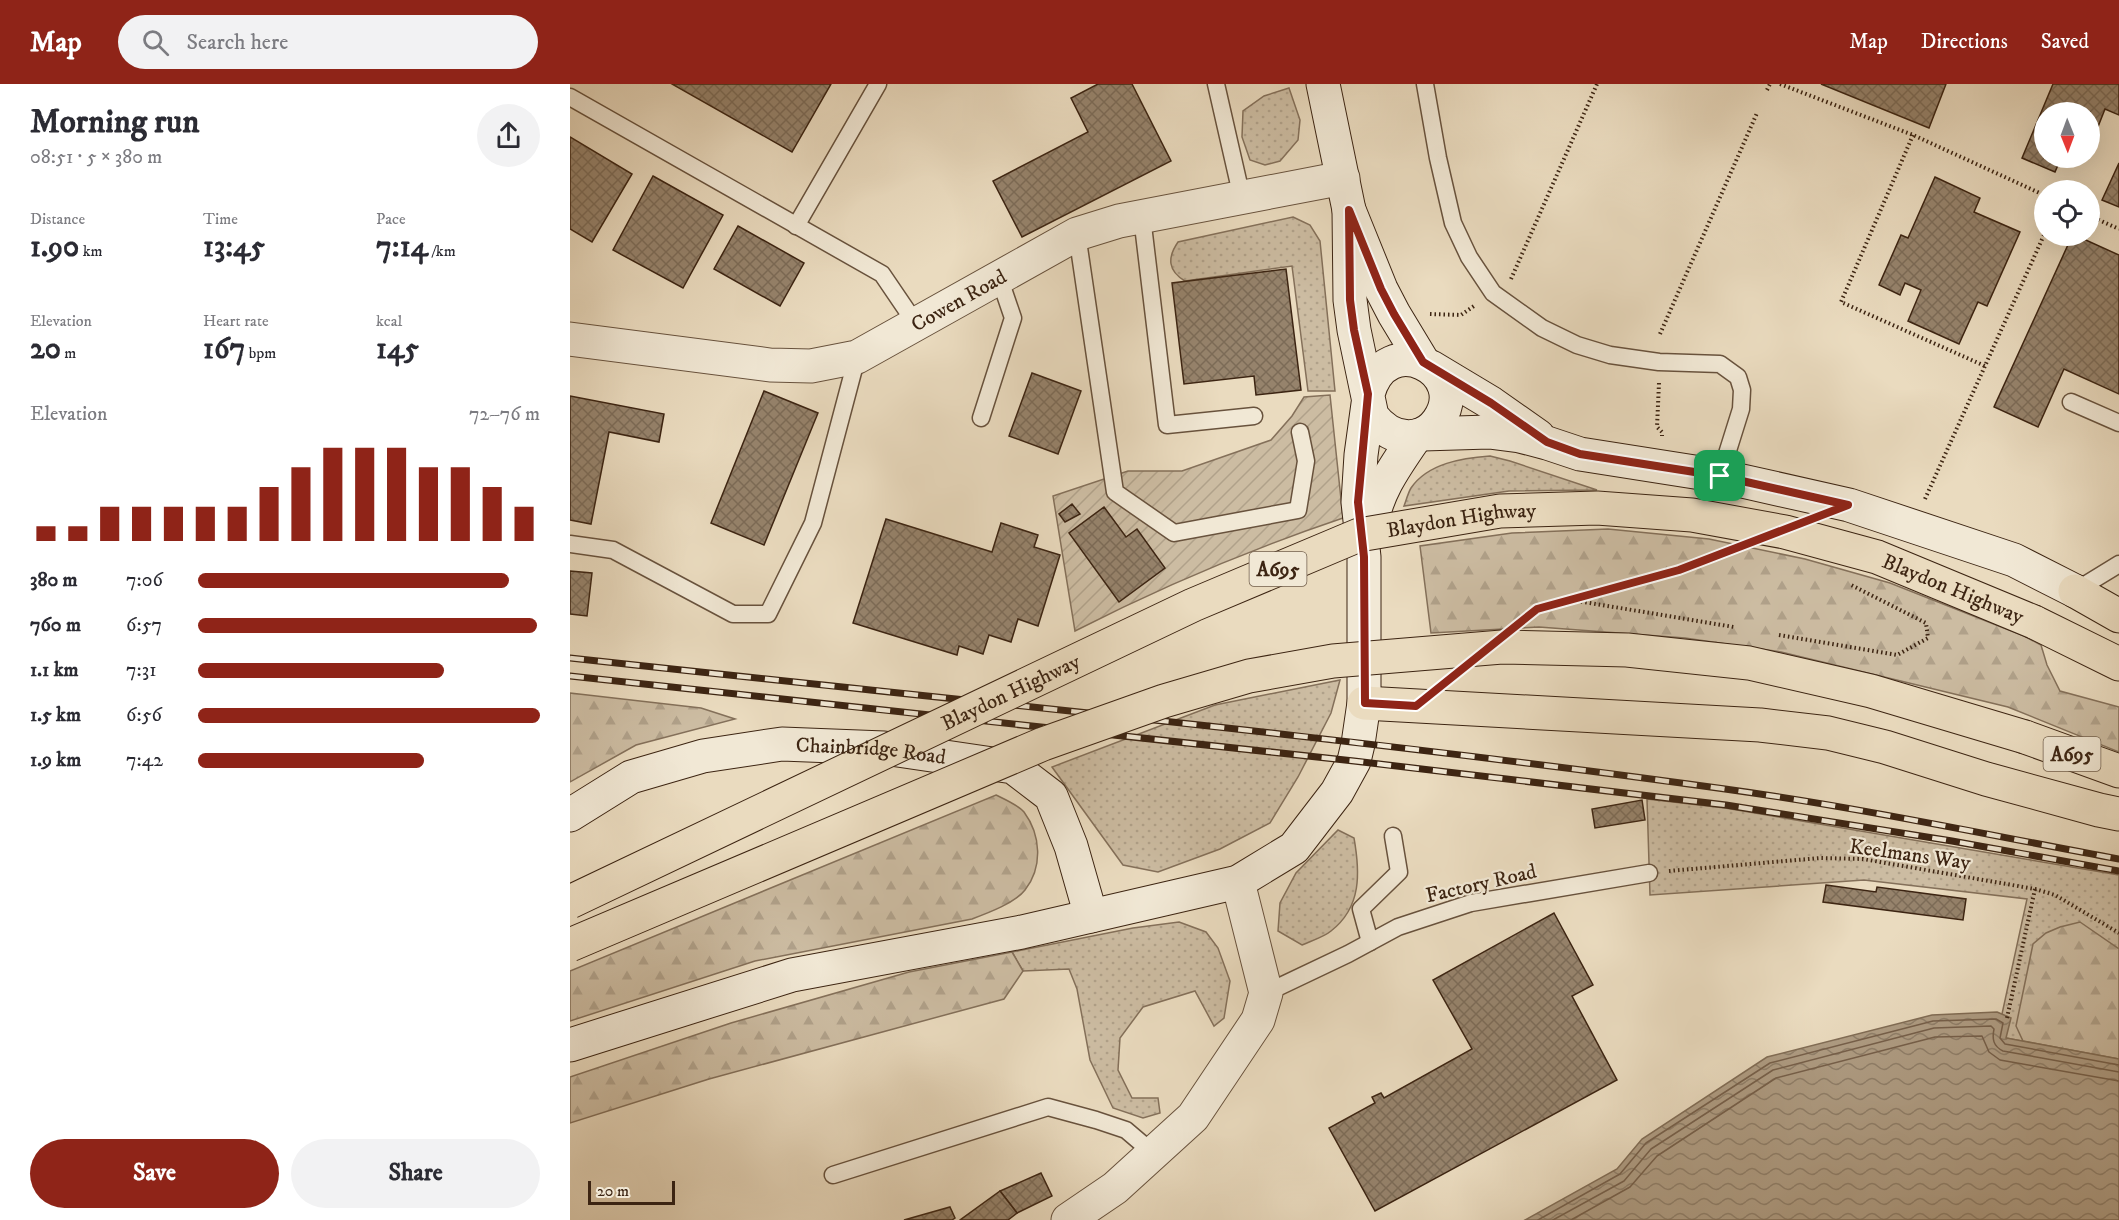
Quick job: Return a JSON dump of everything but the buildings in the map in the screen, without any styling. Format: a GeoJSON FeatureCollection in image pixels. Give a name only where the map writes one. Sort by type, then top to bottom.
{"type":"FeatureCollection","features":[{"type":"Feature","properties":{"kind":"main road"},"geometry":{"type":"LineString","coordinates":[[1323,84],[1349,210],[1350,300],[1354,330],[1372,416],[1391,434],[1403,437],[1489,432],[1547,442],[1580,454],[1720,476],[1848,505],[2014,560],[2119,616]]}},
{"type":"Feature","properties":{"kind":"main road","name":"Cowen Road"},"geometry":{"type":"LineString","coordinates":[[570,339],[770,365],[811,366],[857,357],[1077,234],[1142,217],[1343,178]]}},
{"type":"Feature","properties":{"kind":"main road"},"geometry":{"type":"LineString","coordinates":[[1349,210],[1381,289],[1394,314],[1427,365],[1441,378],[1446,390],[1446,403],[1442,416],[1434,426],[1420,435],[1391,472],[1380,492],[1364,557]]}},
{"type":"Feature","properties":{"kind":"main road"},"geometry":{"type":"LineString","coordinates":[[570,1045],[792,975],[1022,932],[1238,882],[1294,848],[1337,792],[1354,761],[1365,703],[1364,557],[1358,502],[1368,399],[1375,377],[1388,364],[1399,360],[1411,359],[1427,365],[1491,403],[1547,442]]}},
{"type":"Feature","properties":{"kind":"main road","name":"Blaydon Highway"},"geometry":{"type":"LineString","coordinates":[[570,902],[1193,605],[1359,535],[1500,511],[1597,508],[1692,515],[1785,532],[1877,557],[2034,622],[2119,664]]}},
{"type":"Feature","properties":{"kind":"main road","name":"A695"},"geometry":{"type":"LineString","coordinates":[[570,945],[1043,744],[1164,701],[1239,679],[1333,661],[1502,647],[1627,650],[1749,663],[1871,691],[2025,737],[2119,771]]}},
{"type":"Feature","properties":{"kind":"main road"},"geometry":{"type":"LineString","coordinates":[[1365,703],[1760,724],[1828,733],[1885,747],[2099,810],[2119,813]]}},
{"type":"Feature","properties":{"kind":"main road","name":"Chainbridge Road"},"geometry":{"type":"LineString","coordinates":[[570,815],[631,777],[703,756],[782,744],[884,748],[1013,767],[1051,796],[1071,846],[1091,916]]}},
{"type":"Feature","properties":{"kind":"main road"},"geometry":{"type":"LineString","coordinates":[[1068,1220],[1115,1188],[1193,1117],[1258,1020],[1266,993],[1238,882]]}},
{"type":"Feature","properties":{"kind":"lane"},"geometry":{"type":"LineString","coordinates":[[796,226],[878,84]]}},
{"type":"Feature","properties":{"kind":"lane"},"geometry":{"type":"LineString","coordinates":[[1216,84],[1242,198]]}},
{"type":"Feature","properties":{"kind":"lane"},"geometry":{"type":"LineString","coordinates":[[1425,84],[1438,158],[1453,223],[1469,257],[1493,293],[1542,328],[1576,345],[1610,355],[1659,363],[1720,364],[1738,377],[1742,390],[1741,409],[1720,476]]}},
{"type":"Feature","properties":{"kind":"lane"},"geometry":{"type":"LineString","coordinates":[[570,97],[882,274],[916,324]]}},
{"type":"Feature","properties":{"kind":"lane"},"geometry":{"type":"LineString","coordinates":[[1142,217],[1167,425],[1254,416]]}},
{"type":"Feature","properties":{"kind":"lane"},"geometry":{"type":"LineString","coordinates":[[1077,234],[1115,492],[1174,533],[1298,510],[1306,461],[1300,432]]}},
{"type":"Feature","properties":{"kind":"lane"},"geometry":{"type":"LineString","coordinates":[[981,418],[1013,318],[999,277]]}},
{"type":"Feature","properties":{"kind":"lane"},"geometry":{"type":"LineString","coordinates":[[570,544],[613,550],[733,614],[768,614],[813,523],[857,357]]}},
{"type":"Feature","properties":{"kind":"lane"},"geometry":{"type":"LineString","coordinates":[[2072,402],[2119,423]]}},
{"type":"Feature","properties":{"kind":"lane"},"geometry":{"type":"LineString","coordinates":[[2074,591],[2119,564]]}},
{"type":"Feature","properties":{"kind":"lane"},"geometry":{"type":"LineString","coordinates":[[1370,942],[1361,909],[1399,872],[1393,836]]}},
{"type":"Feature","properties":{"kind":"lane","name":"Factory Road"},"geometry":{"type":"LineString","coordinates":[[1266,993],[1398,927],[1471,903],[1649,873]]}},
{"type":"Feature","properties":{"kind":"lane"},"geometry":{"type":"LineString","coordinates":[[833,1175],[1048,1107],[1096,1119],[1125,1130],[1153,1153]]}},
{"type":"Feature","properties":{"kind":"path"},"geometry":{"type":"LineString","coordinates":[[1509,283],[1597,84]]}},
{"type":"Feature","properties":{"kind":"path"},"geometry":{"type":"LineString","coordinates":[[1767,90],[1770,84]]}},
{"type":"Feature","properties":{"kind":"path"},"geometry":{"type":"LineString","coordinates":[[1780,84],[1913,135],[2034,190]]}},
{"type":"Feature","properties":{"kind":"path"},"geometry":{"type":"LineString","coordinates":[[1660,334],[1757,113]]}},
{"type":"Feature","properties":{"kind":"path"},"geometry":{"type":"LineString","coordinates":[[1913,135],[1841,302],[1985,366]]}},
{"type":"Feature","properties":{"kind":"path"},"geometry":{"type":"LineString","coordinates":[[2100,220],[2119,229]]}},
{"type":"Feature","properties":{"kind":"path"},"geometry":{"type":"LineString","coordinates":[[1913,526],[2039,246]]}},
{"type":"Feature","properties":{"kind":"path"},"geometry":{"type":"LineString","coordinates":[[1421,314],[1461,315],[1476,304]]}},
{"type":"Feature","properties":{"kind":"path"},"geometry":{"type":"LineString","coordinates":[[1659,378],[1657,428],[1662,432],[1662,437]]}},
{"type":"Feature","properties":{"kind":"path"},"geometry":{"type":"LineString","coordinates":[[1528,617],[1537,609],[1679,570],[1733,550]]}},
{"type":"Feature","properties":{"kind":"path"},"geometry":{"type":"LineString","coordinates":[[1769,633],[1897,655],[1928,638],[1926,623],[1847,583]]}},
{"type":"Feature","properties":{"kind":"path"},"geometry":{"type":"LineString","coordinates":[[1572,600],[1734,628]]}},
{"type":"Feature","properties":{"kind":"path","name":"Keelmans Way"},"geometry":{"type":"LineString","coordinates":[[1649,873],[1820,858],[1863,859],[2035,889],[2055,895],[2119,933]]}},
{"type":"Feature","properties":{"kind":"path"},"geometry":{"type":"LineString","coordinates":[[2007,1018],[2035,889]]}},
{"type":"Feature","properties":{"kind":"green space"},"geometry":{"type":"Polygon","coordinates":[[[1289,88],[1300,120],[1298,140],[1280,161],[1265,165],[1250,160],[1242,137],[1243,111],[1264,96],[1289,88]]]}},
{"type":"Feature","properties":{"kind":"green space"},"geometry":{"type":"Polygon","coordinates":[[[1293,217],[1310,225],[1320,241],[1335,391],[1308,391],[1292,266],[1185,281],[1175,273],[1171,264],[1172,253],[1178,242],[1293,217]]]}},
{"type":"Feature","properties":{"kind":"green space"},"geometry":{"type":"Polygon","coordinates":[[[1330,395],[1343,518],[1207,570],[1075,631],[1053,496],[1128,471],[1182,471],[1271,440],[1292,416],[1304,397],[1330,395]]]}},
{"type":"Feature","properties":{"kind":"green space"},"geometry":{"type":"Polygon","coordinates":[[[1490,456],[1597,490],[1509,491],[1404,506],[1411,488],[1436,467],[1458,460],[1490,456]]]}},
{"type":"Feature","properties":{"kind":"green space"},"geometry":{"type":"Polygon","coordinates":[[[1608,529],[1709,539],[1805,559],[1890,583],[2024,636],[2041,645],[2047,665],[2060,691],[2119,707],[2119,752],[2008,707],[1781,652],[1685,638],[1539,627],[1431,633],[1420,546],[1512,533],[1608,529]]]}},
{"type":"Feature","properties":{"kind":"green space"},"geometry":{"type":"Polygon","coordinates":[[[1340,680],[1331,713],[1298,777],[1270,823],[1220,849],[1158,872],[1123,865],[1052,767],[1215,705],[1340,680]]]}},
{"type":"Feature","properties":{"kind":"green space"},"geometry":{"type":"Polygon","coordinates":[[[570,693],[701,708],[735,719],[636,745],[570,782],[570,693]]]}},
{"type":"Feature","properties":{"kind":"green space"},"geometry":{"type":"Polygon","coordinates":[[[996,795],[1024,812],[1034,831],[1038,851],[1035,871],[1025,890],[1021,895],[993,911],[972,919],[755,961],[570,1021],[570,971],[996,795]]]}},
{"type":"Feature","properties":{"kind":"green space"},"geometry":{"type":"Polygon","coordinates":[[[1647,799],[1725,808],[2119,875],[2119,1059],[2006,1038],[2002,1014],[2027,899],[1864,880],[1650,895],[1647,799]]]}},
{"type":"Feature","properties":{"kind":"green space"},"geometry":{"type":"Polygon","coordinates":[[[1338,830],[1354,838],[1358,876],[1353,900],[1349,911],[1331,931],[1302,945],[1278,931],[1280,903],[1296,873],[1338,830]]]}},
{"type":"Feature","properties":{"kind":"green space"},"geometry":{"type":"Polygon","coordinates":[[[1179,922],[1206,932],[1218,948],[1230,981],[1224,1018],[1214,1026],[1195,991],[1143,1007],[1120,1038],[1118,1070],[1132,1098],[1158,1098],[1160,1113],[1143,1118],[1113,1108],[1090,1060],[1077,989],[1069,969],[1023,971],[1012,952],[1133,928],[1179,922]]]}},
{"type":"Feature","properties":{"kind":"green space"},"geometry":{"type":"Polygon","coordinates":[[[2080,922],[2119,949],[2119,1059],[2023,1041],[2016,1026],[2033,944],[2046,933],[2080,922]]]}},
{"type":"Feature","properties":{"kind":"green space"},"geometry":{"type":"Polygon","coordinates":[[[1012,952],[1023,971],[1004,999],[709,1079],[570,1123],[570,1077],[731,1023],[909,972],[1012,952]]]}},
{"type":"Feature","properties":{"kind":"water"},"geometry":{"type":"Polygon","coordinates":[[[1997,1012],[2011,1018],[2006,1038],[2119,1059],[2119,1220],[1525,1220],[1617,1169],[1642,1139],[1767,1057],[1932,1015],[1997,1012]]]}},
{"type":"Feature","properties":{"kind":"railway"},"geometry":{"type":"LineString","coordinates":[[570,658],[1148,719],[1581,770],[1824,804],[2119,859]]}},
{"type":"Feature","properties":{"kind":"railway"},"geometry":{"type":"LineString","coordinates":[[570,676],[1354,761],[1726,805],[1952,841],[2119,871]]}},
{"type":"Feature","properties":{"kind":"route"},"geometry":{"type":"LineString","coordinates":[[1349,210],[1381,289],[1423,362],[1491,403],[1547,442],[1580,454],[1720,476],[1848,505],[1679,570],[1537,609],[1416,706],[1365,703],[1364,557],[1358,502],[1368,394],[1350,300],[1349,210]]}}]}
